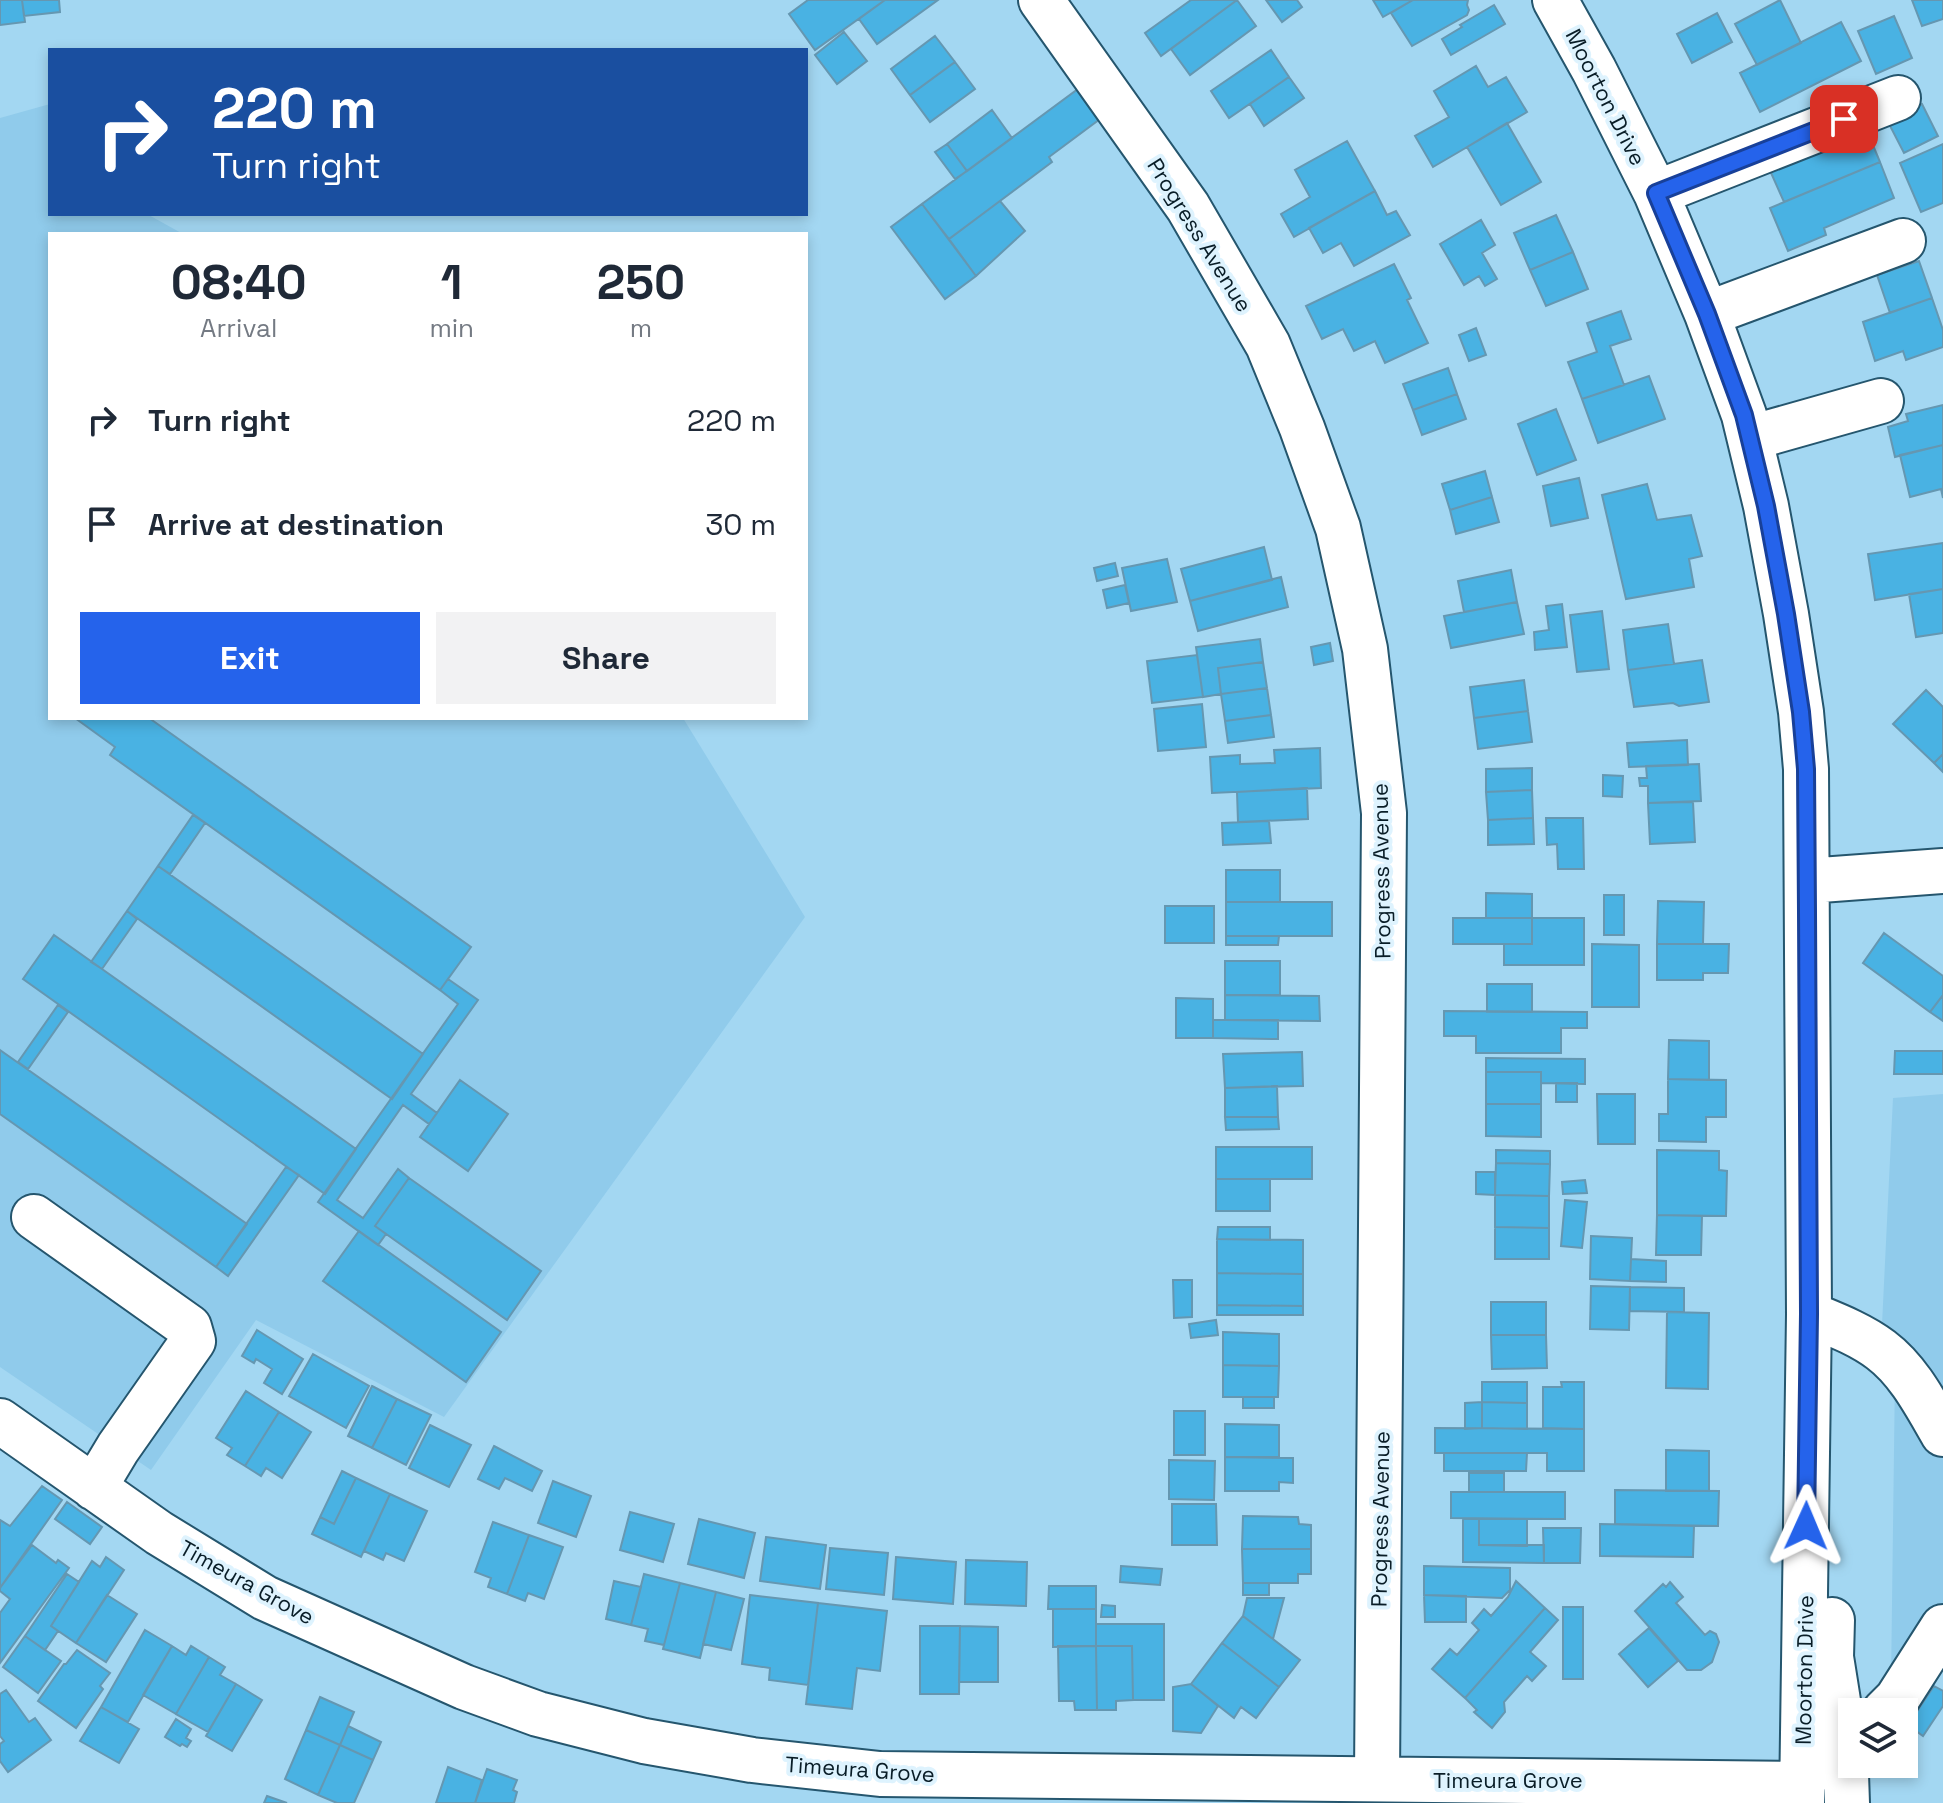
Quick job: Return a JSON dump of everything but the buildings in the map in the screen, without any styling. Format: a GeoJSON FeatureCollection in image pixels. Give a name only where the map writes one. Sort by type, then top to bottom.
{"type":"FeatureCollection","features":[{"type":"Feature","properties":{"kind":"street","name":"Progress Avenue"},"geometry":{"type":"LineString","coordinates":[[1041,0],[1188,207],[1268,345],[1338,528],[1365,649],[1384,813],[1377,1778]]}},
{"type":"Feature","properties":{"kind":"street","name":"Moorton Drive"},"geometry":{"type":"LineString","coordinates":[[1555,0],[1656,193],[1707,314],[1744,415],[1766,506],[1801,712],[1806,769],[1822,1320],[1802,1794]]}},
{"type":"Feature","properties":{"kind":"street"},"geometry":{"type":"LineString","coordinates":[[1656,193],[1898,98]]}},
{"type":"Feature","properties":{"kind":"street"},"geometry":{"type":"LineString","coordinates":[[1707,314],[1903,241]]}},
{"type":"Feature","properties":{"kind":"street"},"geometry":{"type":"LineString","coordinates":[[1750,438],[1881,401]]}},
{"type":"Feature","properties":{"kind":"street"},"geometry":{"type":"LineString","coordinates":[[1807,881],[1943,871]]}},
{"type":"Feature","properties":{"kind":"street"},"geometry":{"type":"LineString","coordinates":[[34,1217],[189,1327],[193,1341],[118,1448],[94,1488]]}},
{"type":"Feature","properties":{"kind":"street"},"geometry":{"type":"LineString","coordinates":[[1839,1698],[1831,1657],[1822,1320],[1882,1350],[1902,1370],[1943,1434]]}},
{"type":"Feature","properties":{"kind":"street","name":"Timeura Grove"},"geometry":{"type":"LineString","coordinates":[[0,1421],[159,1533],[265,1598],[503,1702],[644,1741],[752,1760],[880,1774],[1377,1778],[1802,1794]]}},
{"type":"Feature","properties":{"kind":"street"},"geometry":{"type":"LineString","coordinates":[[1898,1698],[1943,1627]]}},
{"type":"Feature","properties":{"kind":"street"},"geometry":{"type":"LineString","coordinates":[[1847,1778],[1847,1803]]}},
{"type":"Feature","properties":{"kind":"shaded area"},"geometry":{"type":"Polygon","coordinates":[[[48,105],[48,216],[151,216],[179,232],[48,232],[48,720],[684,720],[805,917],[444,1417],[256,1320],[151,1470],[0,1367],[0,118],[48,105]]]}},
{"type":"Feature","properties":{"kind":"shaded area"},"geometry":{"type":"Polygon","coordinates":[[[1943,1094],[1943,1624],[1891,1681],[1895,1374],[1881,1345],[1893,1098],[1943,1094]]]}},
{"type":"Feature","properties":{"kind":"route"},"geometry":{"type":"LineString","coordinates":[[1806,1526],[1809,1314],[1807,912],[1806,769],[1801,712],[1766,506],[1744,415],[1707,314],[1656,193],[1844,119]]}}]}
